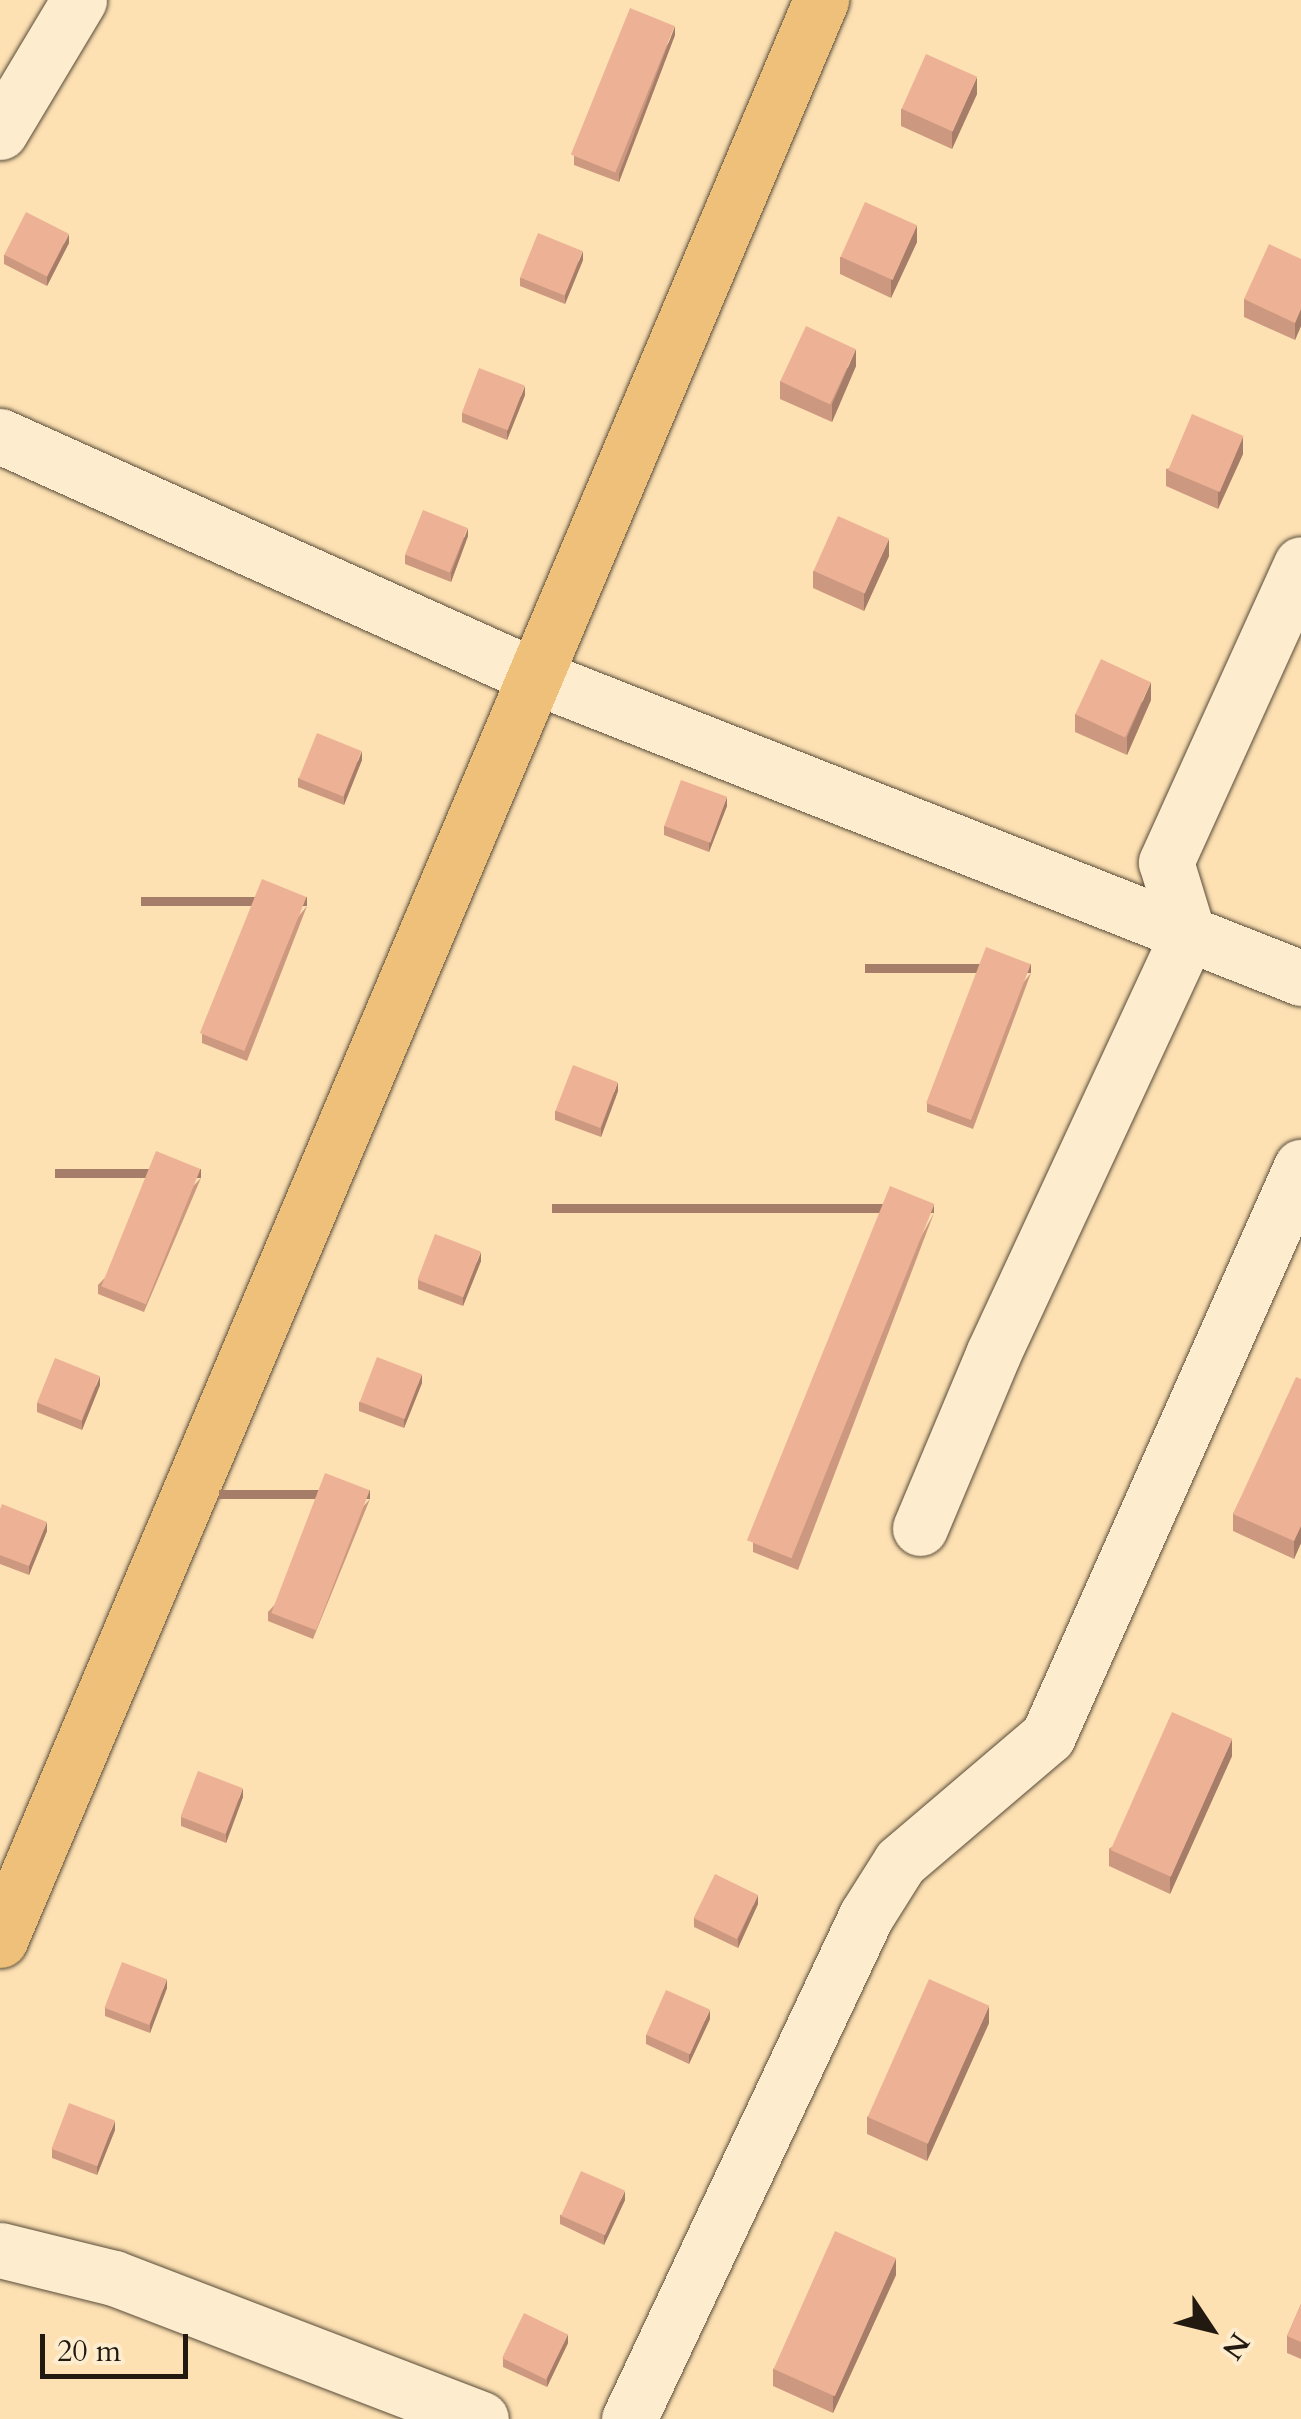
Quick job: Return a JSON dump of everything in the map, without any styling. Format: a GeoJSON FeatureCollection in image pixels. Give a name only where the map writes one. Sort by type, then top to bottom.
{"type":"FeatureCollection","features":[{"type":"Feature","properties":{"kind":"main road"},"geometry":{"type":"LineString","coordinates":[[0,1940],[539,678],[821,0]]}},
{"type":"Feature","properties":{"kind":"street"},"geometry":{"type":"LineString","coordinates":[[0,132],[78,0]]}},
{"type":"Feature","properties":{"kind":"street"},"geometry":{"type":"LineString","coordinates":[[0,436],[539,678],[1301,978]]}},
{"type":"Feature","properties":{"kind":"street"},"geometry":{"type":"LineString","coordinates":[[920,1528],[1001,1337],[1188,934],[1166,862],[1301,564]]}},
{"type":"Feature","properties":{"kind":"street"},"geometry":{"type":"LineString","coordinates":[[629,2419],[866,1916],[900,1862],[1048,1736],[1301,1167]]}},
{"type":"Feature","properties":{"kind":"street"},"geometry":{"type":"LineString","coordinates":[[0,2250],[114,2278],[481,2419]]}},
{"type":"Feature","properties":{"kind":"building"},"geometry":{"type":"Polygon","coordinates":[[[630,8],[675,26],[615,172],[571,154],[630,8]]]}},
{"type":"Feature","properties":{"kind":"building"},"geometry":{"type":"Polygon","coordinates":[[[926,54],[977,77],[953,132],[902,109],[926,54]]]}},
{"type":"Feature","properties":{"kind":"building"},"geometry":{"type":"Polygon","coordinates":[[[865,202],[917,225],[893,280],[841,257],[865,202]]]}},
{"type":"Feature","properties":{"kind":"building"},"geometry":{"type":"Polygon","coordinates":[[[26,212],[69,234],[47,277],[4,255],[26,212]]]}},
{"type":"Feature","properties":{"kind":"building"},"geometry":{"type":"Polygon","coordinates":[[[538,233],[583,251],[565,295],[520,278],[538,233]]]}},
{"type":"Feature","properties":{"kind":"building"},"geometry":{"type":"Polygon","coordinates":[[[1269,244],[1301,259],[1301,309],[1295,323],[1244,299],[1269,244]]]}},
{"type":"Feature","properties":{"kind":"building"},"geometry":{"type":"Polygon","coordinates":[[[806,326],[856,349],[830,405],[780,381],[806,326]]]}},
{"type":"Feature","properties":{"kind":"building"},"geometry":{"type":"Polygon","coordinates":[[[479,368],[525,386],[508,430],[462,413],[479,368]]]}},
{"type":"Feature","properties":{"kind":"building"},"geometry":{"type":"Polygon","coordinates":[[[1192,414],[1244,436],[1220,492],[1168,470],[1192,414]]]}},
{"type":"Feature","properties":{"kind":"building"},"geometry":{"type":"Polygon","coordinates":[[[423,510],[468,528],[450,572],[405,555],[423,510]]]}},
{"type":"Feature","properties":{"kind":"building"},"geometry":{"type":"Polygon","coordinates":[[[838,516],[889,539],[865,594],[814,571],[838,516]]]}},
{"type":"Feature","properties":{"kind":"building"},"geometry":{"type":"Polygon","coordinates":[[[1101,659],[1151,682],[1125,738],[1075,714],[1101,659]]]}},
{"type":"Feature","properties":{"kind":"building"},"geometry":{"type":"Polygon","coordinates":[[[317,733],[362,751],[343,796],[299,778],[317,733]]]}},
{"type":"Feature","properties":{"kind":"building"},"geometry":{"type":"Polygon","coordinates":[[[681,780],[727,797],[710,843],[664,826],[681,780]]]}},
{"type":"Feature","properties":{"kind":"building"},"geometry":{"type":"Polygon","coordinates":[[[262,879],[307,897],[244,1051],[200,1033],[262,879]]]}},
{"type":"Feature","properties":{"kind":"building"},"geometry":{"type":"Polygon","coordinates":[[[986,947],[1031,964],[971,1120],[926,1103],[986,947]]]}},
{"type":"Feature","properties":{"kind":"building"},"geometry":{"type":"Polygon","coordinates":[[[573,1065],[618,1082],[600,1128],[555,1111],[573,1065]]]}},
{"type":"Feature","properties":{"kind":"building"},"geometry":{"type":"Polygon","coordinates":[[[156,1151],[201,1169],[146,1304],[101,1286],[156,1151]]]}},
{"type":"Feature","properties":{"kind":"building"},"geometry":{"type":"Polygon","coordinates":[[[890,1186],[935,1204],[791,1558],[747,1540],[890,1186]]]}},
{"type":"Feature","properties":{"kind":"building"},"geometry":{"type":"Polygon","coordinates":[[[435,1234],[481,1252],[463,1297],[417,1280],[435,1234]]]}},
{"type":"Feature","properties":{"kind":"building"},"geometry":{"type":"Polygon","coordinates":[[[377,1357],[422,1374],[405,1419],[360,1402],[377,1357]]]}},
{"type":"Feature","properties":{"kind":"building"},"geometry":{"type":"Polygon","coordinates":[[[55,1358],[100,1376],[82,1420],[37,1403],[55,1358]]]}},
{"type":"Feature","properties":{"kind":"building"},"geometry":{"type":"Polygon","coordinates":[[[1296,1377],[1301,1379],[1301,1526],[1294,1541],[1233,1514],[1296,1377]]]}},
{"type":"Feature","properties":{"kind":"building"},"geometry":{"type":"Polygon","coordinates":[[[325,1473],[370,1490],[316,1630],[271,1613],[325,1473]]]}},
{"type":"Feature","properties":{"kind":"building"},"geometry":{"type":"Polygon","coordinates":[[[2,1504],[47,1522],[29,1566],[0,1555],[2,1504]]]}},
{"type":"Feature","properties":{"kind":"building"},"geometry":{"type":"Polygon","coordinates":[[[1172,1712],[1232,1739],[1171,1877],[1111,1850],[1172,1712]]]}},
{"type":"Feature","properties":{"kind":"building"},"geometry":{"type":"Polygon","coordinates":[[[198,1771],[243,1788],[225,1834],[180,1817],[198,1771]]]}},
{"type":"Feature","properties":{"kind":"building"},"geometry":{"type":"Polygon","coordinates":[[[715,1874],[758,1895],[737,1939],[694,1918],[715,1874]]]}},
{"type":"Feature","properties":{"kind":"building"},"geometry":{"type":"Polygon","coordinates":[[[122,1962],[167,1979],[149,2025],[104,2008],[122,1962]]]}},
{"type":"Feature","properties":{"kind":"building"},"geometry":{"type":"Polygon","coordinates":[[[929,1979],[989,2006],[928,2144],[868,2117],[929,1979]]]}},
{"type":"Feature","properties":{"kind":"building"},"geometry":{"type":"Polygon","coordinates":[[[666,1990],[710,2010],[690,2054],[646,2035],[666,1990]]]}},
{"type":"Feature","properties":{"kind":"building"},"geometry":{"type":"Polygon","coordinates":[[[69,2103],[115,2121],[97,2166],[51,2149],[69,2103]]]}},
{"type":"Feature","properties":{"kind":"building"},"geometry":{"type":"Polygon","coordinates":[[[581,2171],[625,2191],[605,2235],[561,2216],[581,2171]]]}},
{"type":"Feature","properties":{"kind":"building"},"geometry":{"type":"Polygon","coordinates":[[[835,2231],[896,2258],[835,2396],[774,2369],[835,2231]]]}},
{"type":"Feature","properties":{"kind":"building"},"geometry":{"type":"Polygon","coordinates":[[[1301,2304],[1301,2342],[1287,2336],[1301,2304]]]}},
{"type":"Feature","properties":{"kind":"building"},"geometry":{"type":"Polygon","coordinates":[[[524,2313],[568,2334],[546,2379],[502,2358],[524,2313]]]}}]}
